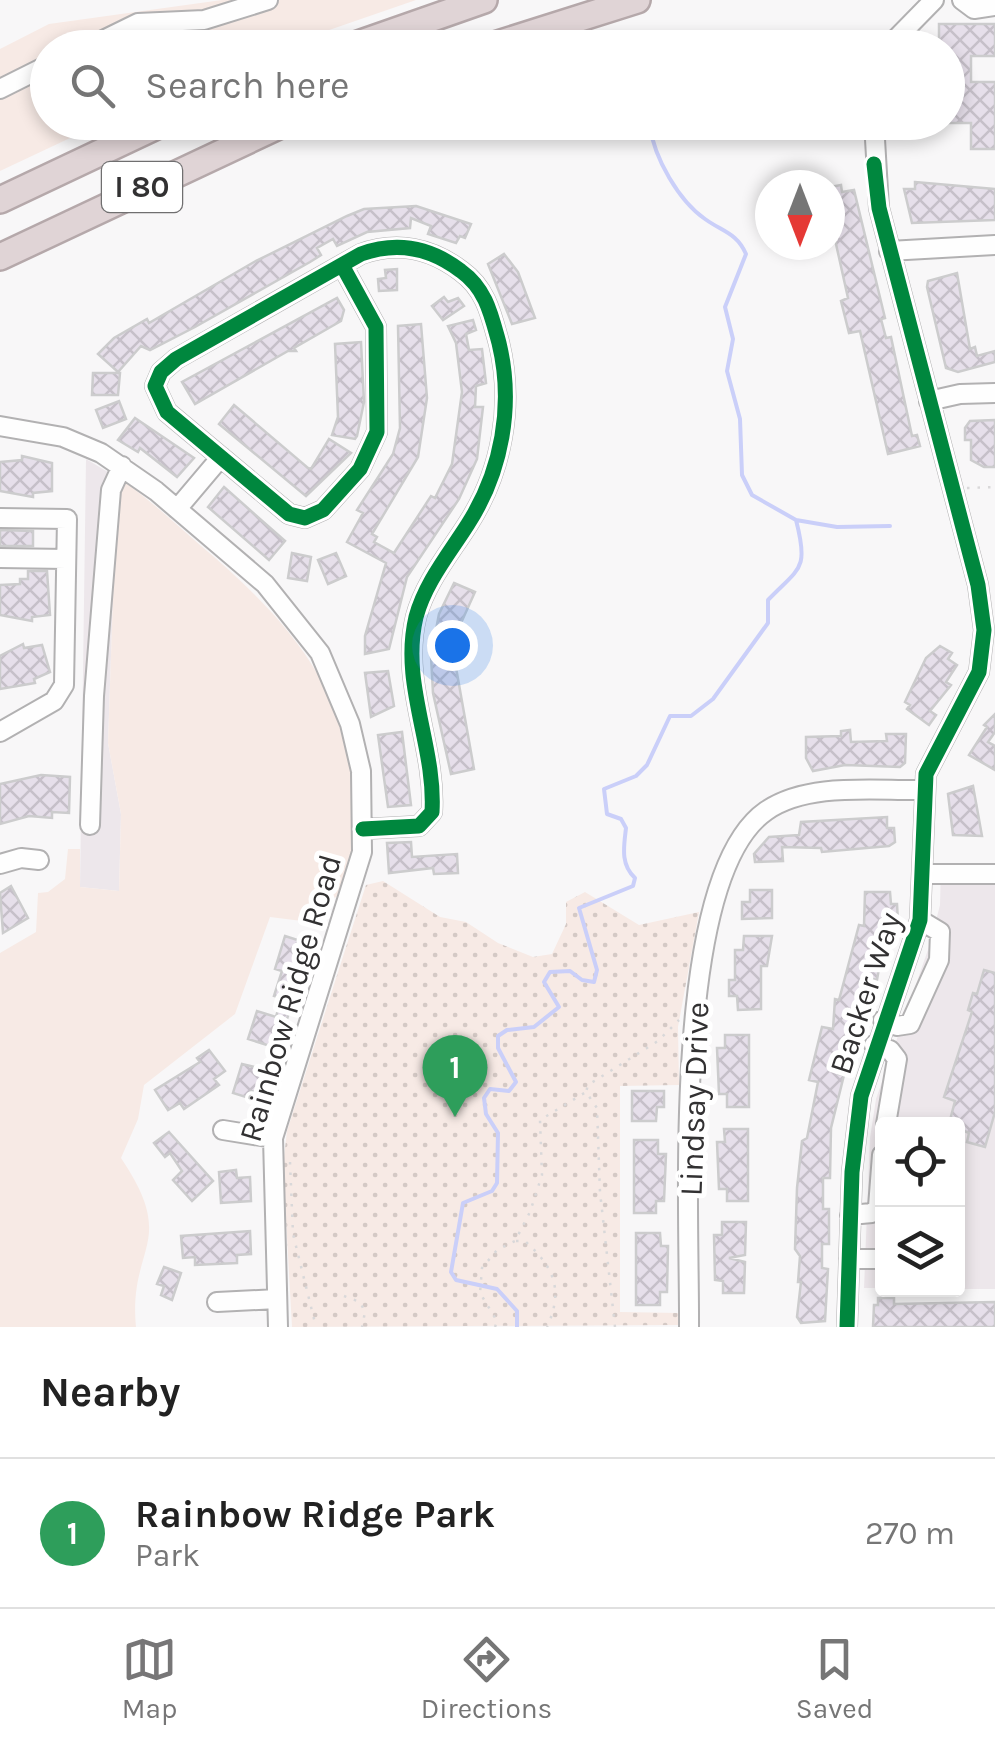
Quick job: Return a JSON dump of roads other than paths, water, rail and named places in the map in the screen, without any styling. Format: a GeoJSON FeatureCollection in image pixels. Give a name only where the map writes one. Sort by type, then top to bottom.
{"type":"FeatureCollection","features":[{"type":"Feature","properties":{"kind":"highway"},"geometry":{"type":"LineString","coordinates":[[398,30],[484,0]]}},
{"type":"Feature","properties":{"kind":"highway"},"geometry":{"type":"LineString","coordinates":[[542,30],[638,0]]}},
{"type":"Feature","properties":{"kind":"highway","name":"I 80"},"geometry":{"type":"LineString","coordinates":[[0,200],[127,140]]}},
{"type":"Feature","properties":{"kind":"highway","name":"I 80"},"geometry":{"type":"LineString","coordinates":[[0,257],[248,140]]}},
{"type":"Feature","properties":{"kind":"street"},"geometry":{"type":"LineString","coordinates":[[124,30],[138,23],[204,20],[268,0]]}},
{"type":"Feature","properties":{"kind":"street"},"geometry":{"type":"LineString","coordinates":[[905,30],[934,0]]}},
{"type":"Feature","properties":{"kind":"street"},"geometry":{"type":"LineString","coordinates":[[962,0],[974,10],[995,6]]}},
{"type":"Feature","properties":{"kind":"street"},"geometry":{"type":"LineString","coordinates":[[0,88],[30,74]]}},
{"type":"Feature","properties":{"kind":"street","name":"Backer Way"},"geometry":{"type":"LineString","coordinates":[[848,1327],[850,1214],[858,1114],[874,1044],[920,920],[925,874],[923,790],[931,760],[973,690],[984,630],[978,585],[890,251],[874,164],[874,140]]}},
{"type":"Feature","properties":{"kind":"street"},"geometry":{"type":"LineString","coordinates":[[890,251],[995,245]]}},
{"type":"Feature","properties":{"kind":"street"},"geometry":{"type":"LineString","coordinates":[[342,266],[376,328],[377,432],[360,469],[323,510],[305,518],[288,514],[167,412],[156,386],[161,372],[176,359],[342,266],[373,250],[412,248],[440,257],[477,284],[490,310],[506,401],[502,440],[487,488],[432,580],[417,615],[412,676],[429,766],[432,812],[419,826],[364,829]]}},
{"type":"Feature","properties":{"kind":"street"},"geometry":{"type":"LineString","coordinates":[[929,401],[960,394],[995,394]]}},
{"type":"Feature","properties":{"kind":"street","name":"Rainbow Ridge Road"},"geometry":{"type":"LineString","coordinates":[[0,426],[81,443],[122,466],[177,509],[265,584],[320,653],[342,701],[356,748],[364,829],[356,879],[273,1138],[278,1327]]}},
{"type":"Feature","properties":{"kind":"street"},"geometry":{"type":"LineString","coordinates":[[177,509],[221,457]]}},
{"type":"Feature","properties":{"kind":"street"},"geometry":{"type":"LineString","coordinates":[[90,826],[94,696],[110,490],[122,466]]}},
{"type":"Feature","properties":{"kind":"street"},"geometry":{"type":"LineString","coordinates":[[0,518],[67,519],[64,685],[54,701],[0,732]]}},
{"type":"Feature","properties":{"kind":"street"},"geometry":{"type":"LineString","coordinates":[[0,558],[66,559]]}},
{"type":"Feature","properties":{"kind":"street","name":"Lindsay Drive"},"geometry":{"type":"LineString","coordinates":[[690,1327],[690,1037],[730,852],[753,821],[800,796],[923,790]]}},
{"type":"Feature","properties":{"kind":"street"},"geometry":{"type":"LineString","coordinates":[[0,864],[21,858],[39,860]]}},
{"type":"Feature","properties":{"kind":"street"},"geometry":{"type":"LineString","coordinates":[[925,874],[995,874]]}},
{"type":"Feature","properties":{"kind":"street"},"geometry":{"type":"LineString","coordinates":[[883,1020],[898,1026],[910,1024],[939,960],[940,932],[920,920]]}},
{"type":"Feature","properties":{"kind":"street"},"geometry":{"type":"LineString","coordinates":[[874,1044],[890,1050],[898,1059],[887,1117]]}},
{"type":"Feature","properties":{"kind":"street"},"geometry":{"type":"LineString","coordinates":[[223,1130],[273,1138]]}},
{"type":"Feature","properties":{"kind":"street"},"geometry":{"type":"LineString","coordinates":[[850,1214],[872,1213],[878,1207]]}},
{"type":"Feature","properties":{"kind":"street"},"geometry":{"type":"LineString","coordinates":[[849,1258],[875,1259]]}},
{"type":"Feature","properties":{"kind":"street"},"geometry":{"type":"LineString","coordinates":[[217,1302],[277,1298]]}},
{"type":"Feature","properties":{"kind":"waterway"},"geometry":{"type":"LineString","coordinates":[[517,1327],[517,1311],[497,1289],[456,1280],[451,1272],[463,1203],[492,1191],[497,1183],[498,1133],[486,1114],[484,1098],[490,1089],[509,1091],[516,1082],[498,1048],[498,1036],[507,1030],[534,1027],[559,1007],[544,982],[550,972],[570,971],[582,980],[594,982],[597,970],[579,908],[633,886],[635,878],[625,861],[626,828],[621,819],[607,814],[604,789],[636,776],[647,765],[670,716],[691,716],[713,699],[768,623],[768,600],[794,573],[801,559],[796,520],[752,495],[742,475],[740,419],[727,371],[733,339],[725,307],[746,254],[734,237],[695,211],[677,190],[653,140]]}},
{"type":"Feature","properties":{"kind":"waterway"},"geometry":{"type":"LineString","coordinates":[[796,520],[837,527],[890,526]]}},
{"type":"Feature","properties":{"kind":"place","name":"Rainbow Ridge Park"},"geometry":{"type":"Point","coordinates":[455,1117]}}]}
